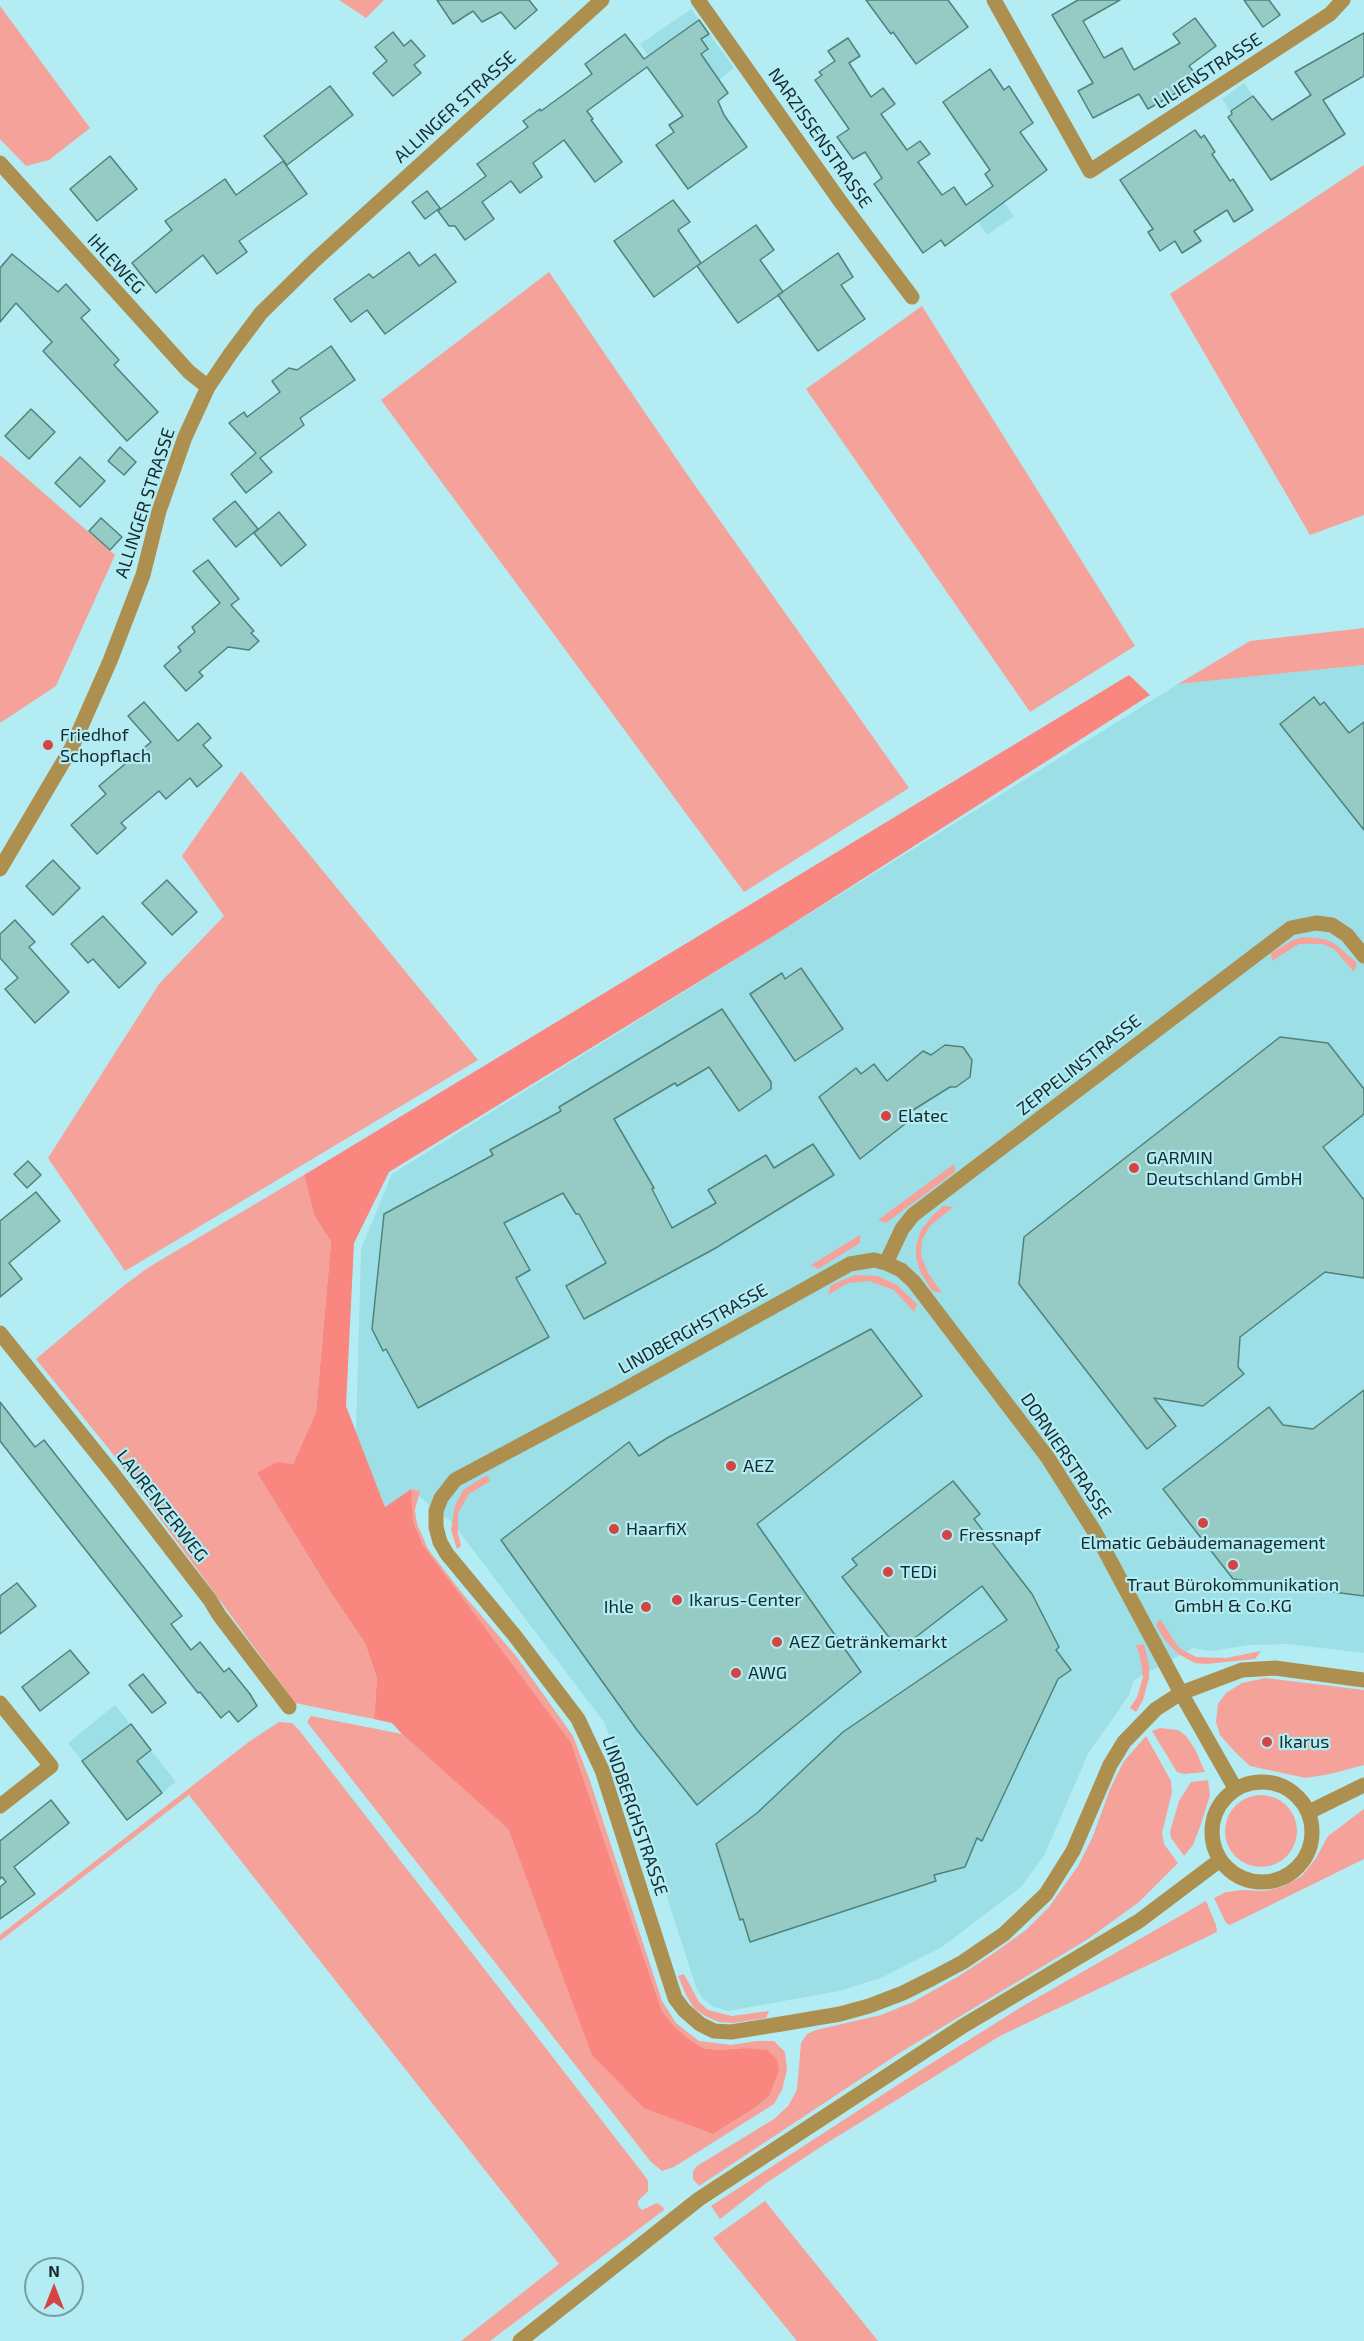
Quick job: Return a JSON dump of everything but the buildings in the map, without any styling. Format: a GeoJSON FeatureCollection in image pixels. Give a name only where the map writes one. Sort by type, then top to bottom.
{"type":"FeatureCollection","features":[{"type":"Feature","properties":{"kind":"street","name":"ALLINGER STRASSE"},"geometry":{"type":"LineString","coordinates":[[0,869],[72,747],[110,661],[143,575],[159,511],[174,466],[208,387],[261,314],[314,261],[602,0]]}},
{"type":"Feature","properties":{"kind":"street","name":"NARZISSENSTRASSE"},"geometry":{"type":"LineString","coordinates":[[698,0],[834,193],[912,297]]}},
{"type":"Feature","properties":{"kind":"street","name":"LILIENSTRASSE"},"geometry":{"type":"LineString","coordinates":[[994,0],[1090,171],[1330,14],[1343,0]]}},
{"type":"Feature","properties":{"kind":"street","name":"IHLEWEG"},"geometry":{"type":"LineString","coordinates":[[0,163],[189,372],[208,387]]}},
{"type":"Feature","properties":{"kind":"street","name":"ZEPPELINSTRASSE"},"geometry":{"type":"LineString","coordinates":[[886,1263],[902,1229],[914,1215],[1291,927],[1325,923],[1341,929],[1364,956]]}},
{"type":"Feature","properties":{"kind":"street","name":"LINDBERGHSTRASSE"},"geometry":{"type":"LineString","coordinates":[[886,1263],[874,1260],[850,1264],[618,1393],[455,1480],[441,1498],[436,1511],[436,1527],[440,1542],[447,1554],[515,1636],[578,1719],[602,1770],[675,1998],[684,2010],[700,2024],[714,2031],[731,2032],[840,2014],[869,2006],[903,1993],[963,1962],[1004,1934],[1046,1894],[1073,1851],[1110,1765],[1124,1742],[1156,1709],[1181,1693],[1242,1670],[1275,1668],[1364,1680]]}},
{"type":"Feature","properties":{"kind":"street","name":"DORNIERSTRASSE"},"geometry":{"type":"LineString","coordinates":[[886,1263],[901,1270],[914,1282],[1048,1458],[1096,1534],[1235,1788]]}},
{"type":"Feature","properties":{"kind":"street","name":"LAURENZERWEG"},"geometry":{"type":"LineString","coordinates":[[0,1333],[5,1351],[114,1475],[289,1707]]}},
{"type":"Feature","properties":{"kind":"street"},"geometry":{"type":"LineString","coordinates":[[0,1703],[51,1766],[0,1806]]}},
{"type":"Feature","properties":{"kind":"street"},"geometry":{"type":"LineString","coordinates":[[1251,1783],[1279,1784],[1296,1795],[1309,1812],[1313,1828],[1312,1845],[1305,1860],[1294,1872],[1279,1880],[1263,1883],[1246,1880],[1231,1872],[1220,1860],[1214,1848],[1213,1820],[1218,1807],[1235,1788],[1251,1783]]}},
{"type":"Feature","properties":{"kind":"street"},"geometry":{"type":"LineString","coordinates":[[1309,1812],[1364,1785]]}},
{"type":"Feature","properties":{"kind":"street"},"geometry":{"type":"LineString","coordinates":[[520,2341],[699,2199],[963,2026],[1139,1921],[1220,1860]]}},
{"type":"Feature","properties":{"kind":"shaded area"},"geometry":{"type":"Polygon","coordinates":[[[339,0],[384,0],[366,18],[339,0]]]}},
{"type":"Feature","properties":{"kind":"shaded area"},"geometry":{"type":"Polygon","coordinates":[[[0,6],[90,128],[49,160],[26,166],[0,139],[0,6]]]}},
{"type":"Feature","properties":{"kind":"shaded area"},"geometry":{"type":"Polygon","coordinates":[[[691,9],[734,68],[719,80],[728,93],[701,113],[658,70],[640,44],[691,9]]]}},
{"type":"Feature","properties":{"kind":"shaded area"},"geometry":{"type":"Polygon","coordinates":[[[1244,83],[1262,109],[1239,124],[1222,99],[1244,83]]]}},
{"type":"Feature","properties":{"kind":"shaded area"},"geometry":{"type":"Polygon","coordinates":[[[1364,165],[1364,515],[1310,535],[1170,294],[1364,165]]]}},
{"type":"Feature","properties":{"kind":"shaded area"},"geometry":{"type":"Polygon","coordinates":[[[1004,202],[1014,216],[987,235],[966,205],[1004,202]]]}},
{"type":"Feature","properties":{"kind":"shaded area"},"geometry":{"type":"Polygon","coordinates":[[[549,272],[689,477],[909,788],[744,892],[381,400],[549,272]]]}},
{"type":"Feature","properties":{"kind":"shaded area"},"geometry":{"type":"Polygon","coordinates":[[[922,306],[1135,646],[1030,712],[806,389],[922,306]]]}},
{"type":"Feature","properties":{"kind":"shaded area"},"geometry":{"type":"Polygon","coordinates":[[[0,455],[115,555],[56,686],[0,723],[0,455]]]}},
{"type":"Feature","properties":{"kind":"shaded area"},"geometry":{"type":"Polygon","coordinates":[[[1364,628],[1364,665],[1178,684],[1250,641],[1364,628]]]}},
{"type":"Feature","properties":{"kind":"shaded area"},"geometry":{"type":"Polygon","coordinates":[[[1364,665],[1364,1653],[1288,1644],[1251,1645],[1210,1651],[1193,1648],[1134,1680],[1129,1695],[1088,1754],[1044,1856],[1021,1887],[942,1947],[881,1978],[839,1991],[728,2011],[714,2007],[702,1998],[696,1987],[642,1820],[604,1722],[451,1521],[411,1489],[385,1507],[356,1432],[361,1249],[392,1174],[1178,684],[1364,665]]]}},
{"type":"Feature","properties":{"kind":"shaded area"},"geometry":{"type":"Polygon","coordinates":[[[1129,675],[1150,695],[775,935],[389,1172],[354,1243],[346,1406],[385,1507],[411,1489],[413,1521],[423,1545],[571,1742],[662,2011],[675,2027],[703,2048],[767,2050],[777,2059],[779,2071],[769,2096],[755,2108],[713,2134],[644,2108],[592,2055],[508,1829],[392,1723],[374,1719],[377,1678],[365,1643],[331,1593],[257,1473],[277,1462],[293,1464],[316,1412],[331,1242],[314,1215],[304,1175],[1129,675]]]}},
{"type":"Feature","properties":{"kind":"shaded area"},"geometry":{"type":"Polygon","coordinates":[[[241,771],[478,1060],[125,1271],[48,1158],[159,984],[224,916],[182,856],[241,771]]]}},
{"type":"Feature","properties":{"kind":"shaded area"},"geometry":{"type":"Polygon","coordinates":[[[1302,937],[1325,939],[1335,944],[1357,963],[1354,972],[1334,949],[1323,944],[1299,944],[1272,961],[1271,953],[1302,937]]]}},
{"type":"Feature","properties":{"kind":"shaded area"},"geometry":{"type":"Polygon","coordinates":[[[954,1164],[955,1172],[886,1223],[878,1220],[954,1164]]]}},
{"type":"Feature","properties":{"kind":"shaded area"},"geometry":{"type":"Polygon","coordinates":[[[304,1175],[314,1215],[331,1242],[316,1412],[293,1464],[257,1473],[331,1593],[365,1643],[377,1678],[374,1719],[295,1703],[109,1449],[36,1359],[149,1267],[304,1175]]]}},
{"type":"Feature","properties":{"kind":"shaded area"},"geometry":{"type":"Polygon","coordinates":[[[943,1206],[953,1207],[930,1226],[922,1240],[921,1256],[928,1273],[942,1293],[932,1291],[920,1271],[916,1246],[921,1230],[943,1206]]]}},
{"type":"Feature","properties":{"kind":"shaded area"},"geometry":{"type":"Polygon","coordinates":[[[860,1235],[860,1243],[818,1269],[811,1265],[860,1235]]]}},
{"type":"Feature","properties":{"kind":"shaded area"},"geometry":{"type":"Polygon","coordinates":[[[855,1275],[878,1276],[897,1285],[917,1304],[914,1312],[894,1290],[869,1281],[848,1283],[828,1295],[831,1285],[855,1275]]]}},
{"type":"Feature","properties":{"kind":"shaded area"},"geometry":{"type":"Polygon","coordinates":[[[487,1475],[490,1481],[469,1494],[458,1513],[458,1533],[461,1546],[457,1549],[451,1530],[455,1506],[463,1490],[487,1475]]]}},
{"type":"Feature","properties":{"kind":"shaded area"},"geometry":{"type":"Polygon","coordinates":[[[411,1489],[420,1491],[415,1510],[417,1524],[428,1549],[516,1656],[573,1736],[662,2001],[676,2023],[699,2041],[731,2045],[774,2041],[785,2052],[787,2070],[782,2090],[774,2104],[674,2167],[662,2171],[651,2162],[307,1722],[311,1716],[402,1734],[508,1829],[550,1941],[713,2134],[755,2108],[769,2096],[745,2048],[718,2050],[703,2048],[675,2027],[662,2011],[571,1742],[423,1545],[413,1521],[411,1489]]]}},
{"type":"Feature","properties":{"kind":"shaded area"},"geometry":{"type":"Polygon","coordinates":[[[1160,1619],[1179,1648],[1196,1657],[1226,1658],[1261,1651],[1255,1659],[1195,1663],[1178,1654],[1164,1639],[1156,1625],[1160,1619]]]}},
{"type":"Feature","properties":{"kind":"shaded area"},"geometry":{"type":"Polygon","coordinates":[[[1144,1644],[1149,1665],[1149,1678],[1143,1700],[1136,1712],[1130,1708],[1137,1697],[1143,1677],[1136,1645],[1144,1644]]]}},
{"type":"Feature","properties":{"kind":"shaded area"},"geometry":{"type":"Polygon","coordinates":[[[1265,1678],[1364,1690],[1364,1765],[1306,1778],[1250,1766],[1220,1735],[1216,1722],[1218,1704],[1226,1693],[1242,1683],[1265,1678]]]}},
{"type":"Feature","properties":{"kind":"shaded area"},"geometry":{"type":"Polygon","coordinates":[[[115,1705],[176,1782],[127,1820],[68,1743],[115,1705]]]}},
{"type":"Feature","properties":{"kind":"shaded area"},"geometry":{"type":"Polygon","coordinates":[[[279,1722],[292,1723],[299,1730],[641,2171],[648,2181],[648,2191],[638,2201],[638,2206],[642,2210],[657,2203],[663,2207],[664,2210],[490,2341],[461,2341],[559,2264],[189,1795],[0,1941],[0,1935],[250,1741],[279,1722]]]}},
{"type":"Feature","properties":{"kind":"shaded area"},"geometry":{"type":"Polygon","coordinates":[[[1160,1728],[1178,1730],[1186,1736],[1195,1749],[1205,1772],[1184,1774],[1177,1772],[1152,1731],[1160,1728]]]}},
{"type":"Feature","properties":{"kind":"shaded area"},"geometry":{"type":"Polygon","coordinates":[[[1146,1736],[1171,1781],[1172,1792],[1162,1833],[1164,1844],[1178,1863],[1139,1902],[1088,1939],[901,2052],[699,2186],[693,2179],[693,2171],[697,2166],[774,2119],[788,2106],[797,2090],[801,2043],[807,2034],[881,2015],[913,2002],[994,1953],[1026,1930],[1049,1907],[1078,1866],[1124,1761],[1146,1736]]]}},
{"type":"Feature","properties":{"kind":"shaded area"},"geometry":{"type":"Polygon","coordinates":[[[1208,1780],[1210,1795],[1201,1824],[1193,1845],[1184,1856],[1171,1838],[1170,1832],[1179,1801],[1191,1782],[1208,1780]]]}},
{"type":"Feature","properties":{"kind":"shaded area"},"geometry":{"type":"Polygon","coordinates":[[[1261,1795],[1281,1801],[1291,1811],[1297,1831],[1291,1851],[1281,1861],[1261,1867],[1241,1861],[1231,1851],[1225,1831],[1231,1811],[1241,1801],[1261,1795]]]}},
{"type":"Feature","properties":{"kind":"shaded area"},"geometry":{"type":"Polygon","coordinates":[[[1364,1809],[1364,1859],[1230,1925],[1226,1923],[1214,1898],[1226,1892],[1265,1891],[1282,1887],[1302,1876],[1316,1858],[1328,1836],[1364,1809]]]}},
{"type":"Feature","properties":{"kind":"shaded area"},"geometry":{"type":"Polygon","coordinates":[[[1206,1901],[1217,1932],[1000,2036],[822,2146],[765,2184],[720,2219],[711,2206],[1023,2006],[1206,1901]]]}},
{"type":"Feature","properties":{"kind":"shaded area"},"geometry":{"type":"Polygon","coordinates":[[[684,1974],[699,2002],[708,2010],[732,2016],[769,2011],[766,2018],[733,2023],[719,2022],[705,2016],[694,2008],[686,1995],[678,1976],[684,1974]]]}},
{"type":"Feature","properties":{"kind":"shaded area"},"geometry":{"type":"Polygon","coordinates":[[[765,2201],[878,2341],[797,2341],[713,2238],[765,2201]]]}},
{"type":"Feature","properties":{"kind":"place","name":"Friedhof Schopflach"},"geometry":{"type":"Point","coordinates":[48,745]}},
{"type":"Feature","properties":{"kind":"place","name":"Elatec"},"geometry":{"type":"Point","coordinates":[886,1116]}},
{"type":"Feature","properties":{"kind":"place","name":"GARMIN Deutschland GmbH"},"geometry":{"type":"Point","coordinates":[1134,1168]}},
{"type":"Feature","properties":{"kind":"place","name":"AEZ"},"geometry":{"type":"Point","coordinates":[731,1466]}},
{"type":"Feature","properties":{"kind":"place","name":"Elmatic Gebäudemanagement"},"geometry":{"type":"Point","coordinates":[1203,1523]}},
{"type":"Feature","properties":{"kind":"place","name":"HaarfiX"},"geometry":{"type":"Point","coordinates":[614,1529]}},
{"type":"Feature","properties":{"kind":"place","name":"Fressnapf"},"geometry":{"type":"Point","coordinates":[947,1535]}},
{"type":"Feature","properties":{"kind":"place","name":"Traut Bürokommunikation GmbH & Co.KG"},"geometry":{"type":"Point","coordinates":[1233,1565]}},
{"type":"Feature","properties":{"kind":"place","name":"TEDi"},"geometry":{"type":"Point","coordinates":[888,1572]}},
{"type":"Feature","properties":{"kind":"place","name":"Ikarus-Center"},"geometry":{"type":"Point","coordinates":[677,1600]}},
{"type":"Feature","properties":{"kind":"place","name":"Ihle"},"geometry":{"type":"Point","coordinates":[646,1607]}},
{"type":"Feature","properties":{"kind":"place","name":"AEZ Getränkemarkt"},"geometry":{"type":"Point","coordinates":[777,1642]}},
{"type":"Feature","properties":{"kind":"place","name":"AWG"},"geometry":{"type":"Point","coordinates":[736,1673]}},
{"type":"Feature","properties":{"kind":"place","name":"Ikarus"},"geometry":{"type":"Point","coordinates":[1267,1742]}}]}
